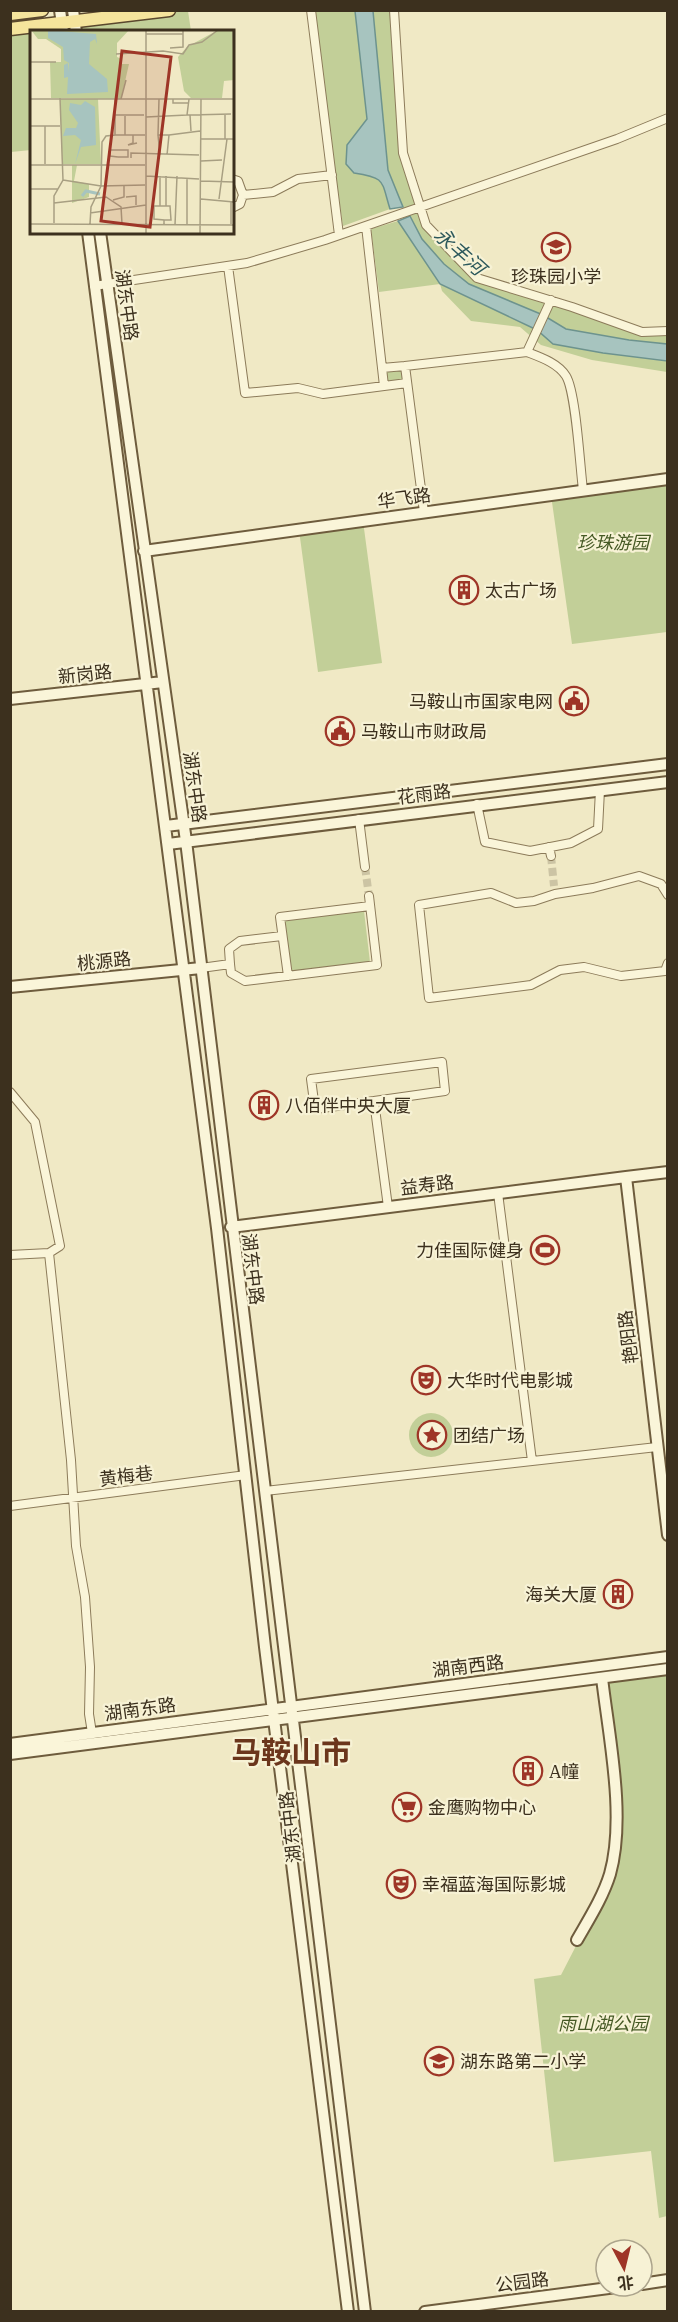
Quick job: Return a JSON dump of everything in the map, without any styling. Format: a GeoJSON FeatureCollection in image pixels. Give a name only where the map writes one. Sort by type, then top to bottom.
{"type":"FeatureCollection","features":[{"type":"Feature","properties":{"kind":"main road"},"geometry":{"type":"LineString","coordinates":[[10,14],[42,10]]}},
{"type":"Feature","properties":{"kind":"main road"},"geometry":{"type":"LineString","coordinates":[[10,29],[169,10]]}},
{"type":"Feature","properties":{"kind":"main road","name":"湖东中路"},"geometry":{"type":"LineString","coordinates":[[88,234],[218,1228],[274,1714],[348,2312]]}},
{"type":"Feature","properties":{"kind":"main road","name":"湖东中路"},"geometry":{"type":"LineString","coordinates":[[100,234],[186,841],[231,1227],[293,1711],[365,2312]]}},
{"type":"Feature","properties":{"kind":"main road","name":"华飞路"},"geometry":{"type":"LineString","coordinates":[[144,551],[668,478]]}},
{"type":"Feature","properties":{"kind":"main road","name":"新岗路"},"geometry":{"type":"LineString","coordinates":[[10,699],[163,682]]}},
{"type":"Feature","properties":{"kind":"main road"},"geometry":{"type":"LineString","coordinates":[[166,826],[668,764]]}},
{"type":"Feature","properties":{"kind":"main road","name":"花雨路"},"geometry":{"type":"LineString","coordinates":[[168,844],[668,782]]}},
{"type":"Feature","properties":{"kind":"main road","name":"桃源路"},"geometry":{"type":"LineString","coordinates":[[10,987],[201,968]]}},
{"type":"Feature","properties":{"kind":"main road"},"geometry":{"type":"LineString","coordinates":[[626,1177],[668,1172]]}},
{"type":"Feature","properties":{"kind":"main road","name":"益寿路"},"geometry":{"type":"LineString","coordinates":[[231,1227],[626,1177]]}},
{"type":"Feature","properties":{"kind":"main road","name":"艳阳路"},"geometry":{"type":"LineString","coordinates":[[626,1177],[668,1534]]}},
{"type":"Feature","properties":{"kind":"main road","name":"湖南西路"},"geometry":{"type":"LineString","coordinates":[[293,1711],[668,1657]]}},
{"type":"Feature","properties":{"kind":"main road","name":"湖南西路"},"geometry":{"type":"LineString","coordinates":[[293,1711],[668,1670]]}},
{"type":"Feature","properties":{"kind":"main road"},"geometry":{"type":"LineString","coordinates":[[577,1940],[595,1909],[609,1876],[616,1846],[614,1781],[602,1678]]}},
{"type":"Feature","properties":{"kind":"main road"},"geometry":{"type":"LineString","coordinates":[[10,1754],[293,1711]]}},
{"type":"Feature","properties":{"kind":"main road","name":"湖南东路"},"geometry":{"type":"LineString","coordinates":[[10,1744],[92,1732],[274,1714]]}},
{"type":"Feature","properties":{"kind":"main road","name":"公园路"},"geometry":{"type":"LineString","coordinates":[[425,2312],[594,2290]]}},
{"type":"Feature","properties":{"kind":"street"},"geometry":{"type":"LineString","coordinates":[[311,10],[339,235]]}},
{"type":"Feature","properties":{"kind":"street"},"geometry":{"type":"LineString","coordinates":[[394,10],[403,153],[426,225],[477,278],[642,332],[668,330]]}},
{"type":"Feature","properties":{"kind":"street"},"geometry":{"type":"LineString","coordinates":[[94,285],[247,263],[366,226],[617,139],[668,118]]}},
{"type":"Feature","properties":{"kind":"street"},"geometry":{"type":"LineString","coordinates":[[243,195],[273,192],[298,179],[332,175]]}},
{"type":"Feature","properties":{"kind":"street"},"geometry":{"type":"LineString","coordinates":[[234,180],[238,182],[243,195],[240,204],[234,207]]}},
{"type":"Feature","properties":{"kind":"street"},"geometry":{"type":"LineString","coordinates":[[366,226],[384,386]]}},
{"type":"Feature","properties":{"kind":"street"},"geometry":{"type":"LineString","coordinates":[[228,266],[245,393],[298,387],[323,394],[407,383]]}},
{"type":"Feature","properties":{"kind":"street"},"geometry":{"type":"LineString","coordinates":[[527,352],[550,300]]}},
{"type":"Feature","properties":{"kind":"street"},"geometry":{"type":"LineString","coordinates":[[382,368],[527,352],[549,360],[566,376],[573,405],[583,490]]}},
{"type":"Feature","properties":{"kind":"street"},"geometry":{"type":"LineString","coordinates":[[405,366],[424,512]]}},
{"type":"Feature","properties":{"kind":"street"},"geometry":{"type":"LineString","coordinates":[[477,804],[485,842],[530,851],[571,843],[598,830],[600,790]]}},
{"type":"Feature","properties":{"kind":"street"},"geometry":{"type":"LineString","coordinates":[[359,819],[365,867]]}},
{"type":"Feature","properties":{"kind":"street"},"geometry":{"type":"LineString","coordinates":[[549,847],[551,856]]}},
{"type":"Feature","properties":{"kind":"street"},"geometry":{"type":"LineString","coordinates":[[668,896],[661,884],[639,876],[593,888],[555,890],[534,901],[516,903],[491,894],[419,905],[429,998],[531,985],[560,970],[584,967],[621,976],[665,971],[668,963]]}},
{"type":"Feature","properties":{"kind":"street"},"geometry":{"type":"LineString","coordinates":[[282,936],[240,941],[228,949],[231,973],[245,981],[377,965],[369,896]]}},
{"type":"Feature","properties":{"kind":"street"},"geometry":{"type":"LineString","coordinates":[[288,976],[280,917],[370,906]]}},
{"type":"Feature","properties":{"kind":"street"},"geometry":{"type":"LineString","coordinates":[[201,968],[230,964]]}},
{"type":"Feature","properties":{"kind":"street"},"geometry":{"type":"LineString","coordinates":[[442,1062],[445,1091],[374,1101],[315,1109],[312,1079],[442,1062]]}},
{"type":"Feature","properties":{"kind":"street"},"geometry":{"type":"LineString","coordinates":[[10,1092],[35,1122],[60,1246],[50,1253],[10,1256]]}},
{"type":"Feature","properties":{"kind":"street"},"geometry":{"type":"LineString","coordinates":[[374,1101],[388,1207]]}},
{"type":"Feature","properties":{"kind":"street"},"geometry":{"type":"LineString","coordinates":[[498,1193],[532,1461]]}},
{"type":"Feature","properties":{"kind":"street"},"geometry":{"type":"LineString","coordinates":[[50,1253],[76,1546],[86,1597],[90,1667],[89,1714],[92,1732]]}},
{"type":"Feature","properties":{"kind":"street"},"geometry":{"type":"LineString","coordinates":[[265,1491],[657,1447]]}},
{"type":"Feature","properties":{"kind":"street","name":"黄梅巷"},"geometry":{"type":"LineString","coordinates":[[10,1506],[246,1475]]}},
{"type":"Feature","properties":{"kind":"green space"},"geometry":{"type":"Polygon","coordinates":[[[169,11],[188,11],[191,30],[76,30],[75,22],[169,11]]]}},
{"type":"Feature","properties":{"kind":"green space"},"geometry":{"type":"Polygon","coordinates":[[[311,11],[355,11],[367,119],[347,145],[354,173],[372,177],[381,182],[390,209],[343,226],[311,11]]]}},
{"type":"Feature","properties":{"kind":"green space"},"geometry":{"type":"Polygon","coordinates":[[[373,11],[394,11],[403,153],[426,225],[477,278],[642,332],[667,331],[667,344],[566,329],[543,315],[469,284],[444,264],[422,239],[403,207],[388,170],[373,11]]]}},
{"type":"Feature","properties":{"kind":"green space"},"geometry":{"type":"Polygon","coordinates":[[[62,23],[63,30],[30,30],[30,150],[11,152],[10,29],[62,23]]]}},
{"type":"Feature","properties":{"kind":"green space"},"geometry":{"type":"Polygon","coordinates":[[[398,221],[440,284],[379,292],[371,229],[398,221]]]}},
{"type":"Feature","properties":{"kind":"green space"},"geometry":{"type":"Polygon","coordinates":[[[440,284],[537,330],[553,344],[667,361],[667,372],[592,360],[541,345],[520,327],[471,321],[442,291],[440,284]]]}},
{"type":"Feature","properties":{"kind":"green space"},"geometry":{"type":"Polygon","coordinates":[[[403,367],[404,382],[385,384],[383,369],[403,367]]]}},
{"type":"Feature","properties":{"kind":"green space","name":"珍珠游园"},"geometry":{"type":"Polygon","coordinates":[[[667,479],[667,632],[572,644],[551,495],[667,479]]]}},
{"type":"Feature","properties":{"kind":"green space"},"geometry":{"type":"Polygon","coordinates":[[[363,521],[382,663],[318,672],[299,530],[363,521]]]}},
{"type":"Feature","properties":{"kind":"green space"},"geometry":{"type":"Polygon","coordinates":[[[364,911],[370,962],[292,971],[284,921],[364,911]]]}},
{"type":"Feature","properties":{"kind":"green space"},"geometry":{"type":"Polygon","coordinates":[[[431,1413],[446,1420],[453,1435],[446,1450],[431,1457],[416,1450],[409,1435],[416,1420],[431,1413]]]}},
{"type":"Feature","properties":{"kind":"green space","name":"雨山湖公园"},"geometry":{"type":"Polygon","coordinates":[[[667,1670],[667,2216],[659,2218],[651,2151],[554,2162],[534,1979],[561,1975],[595,1909],[616,1846],[602,1678],[667,1670]]]}},
{"type":"Feature","properties":{"kind":"water"},"geometry":{"type":"Polygon","coordinates":[[[355,11],[373,11],[388,170],[403,207],[390,209],[381,182],[372,177],[354,173],[346,164],[347,145],[367,119],[355,11]]]}},
{"type":"Feature","properties":{"kind":"water"},"geometry":{"type":"Polygon","coordinates":[[[410,216],[422,239],[444,264],[469,284],[543,315],[566,329],[667,344],[667,361],[553,344],[537,330],[440,284],[398,221],[410,216]]]}},
{"type":"Feature","properties":{"kind":"tunnel"},"geometry":{"type":"LineString","coordinates":[[551,856],[554,886]]}},
{"type":"Feature","properties":{"kind":"tunnel"},"geometry":{"type":"LineString","coordinates":[[365,867],[369,896]]}},
{"type":"Feature","properties":{"kind":"place","name":"珍珠园小学"},"geometry":{"type":"Point","coordinates":[556,247]}},
{"type":"Feature","properties":{"kind":"place","name":"太古广场"},"geometry":{"type":"Point","coordinates":[464,590]}},
{"type":"Feature","properties":{"kind":"place","name":"马鞍山市国家电网"},"geometry":{"type":"Point","coordinates":[574,701]}},
{"type":"Feature","properties":{"kind":"place","name":"马鞍山市财政局"},"geometry":{"type":"Point","coordinates":[340,731]}},
{"type":"Feature","properties":{"kind":"place","name":"八佰伴中央大厦"},"geometry":{"type":"Point","coordinates":[264,1105]}},
{"type":"Feature","properties":{"kind":"place","name":"力佳国际健身"},"geometry":{"type":"Point","coordinates":[545,1250]}},
{"type":"Feature","properties":{"kind":"place","name":"大华时代电影城"},"geometry":{"type":"Point","coordinates":[426,1380]}},
{"type":"Feature","properties":{"kind":"place","name":"团结广场"},"geometry":{"type":"Point","coordinates":[432,1435]}},
{"type":"Feature","properties":{"kind":"place","name":"海关大厦"},"geometry":{"type":"Point","coordinates":[618,1594]}},
{"type":"Feature","properties":{"kind":"place","name":"A幢"},"geometry":{"type":"Point","coordinates":[528,1771]}},
{"type":"Feature","properties":{"kind":"place","name":"金鹰购物中心"},"geometry":{"type":"Point","coordinates":[407,1807]}},
{"type":"Feature","properties":{"kind":"place","name":"幸福蓝海国际影城"},"geometry":{"type":"Point","coordinates":[401,1884]}},
{"type":"Feature","properties":{"kind":"place","name":"湖东路第二小学"},"geometry":{"type":"Point","coordinates":[439,2061]}},
{"type":"Feature","properties":{"kind":"district","name":"马鞍山市"},"geometry":{"type":"Point","coordinates":[291,1751]}},
{"type":"Feature","properties":{"kind":"water label","name":"永丰河"},"geometry":{"type":"Point","coordinates":[460,251]}}]}
